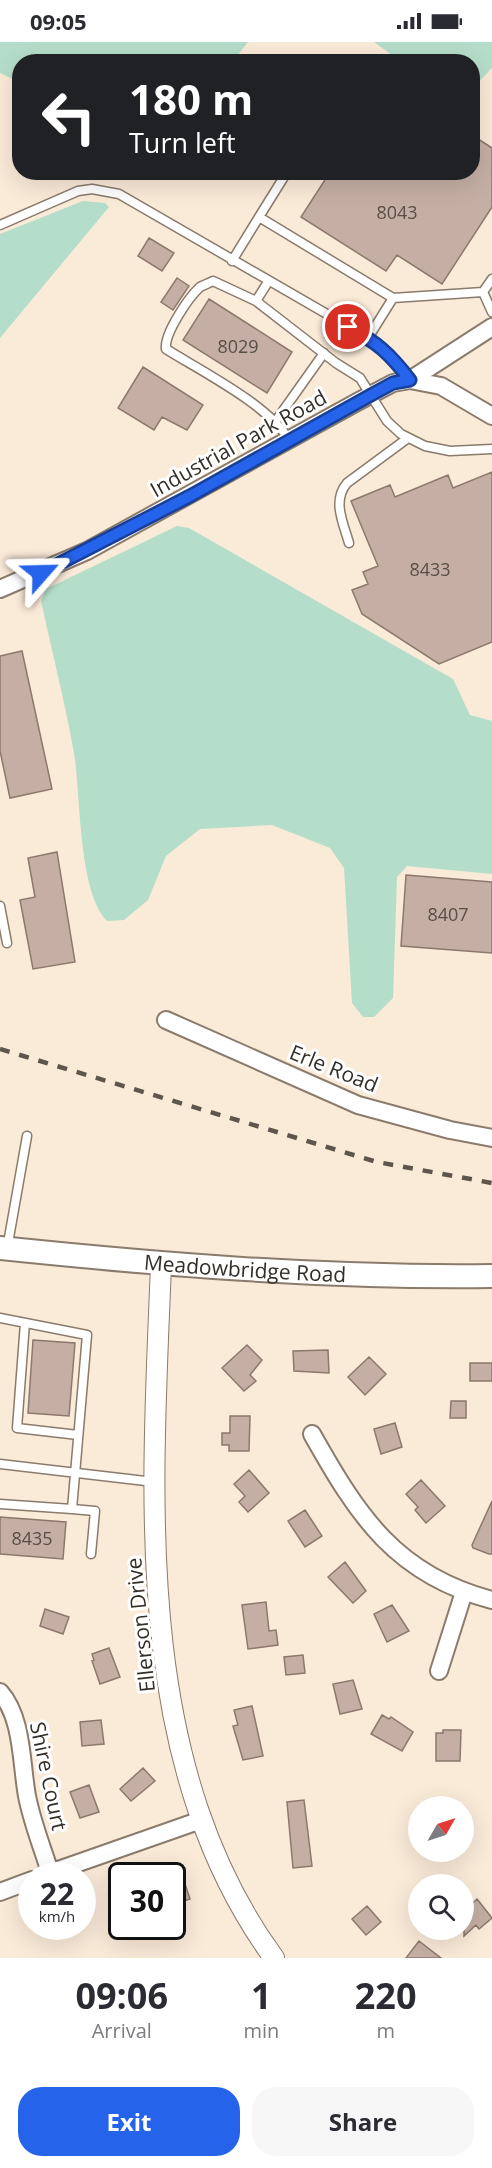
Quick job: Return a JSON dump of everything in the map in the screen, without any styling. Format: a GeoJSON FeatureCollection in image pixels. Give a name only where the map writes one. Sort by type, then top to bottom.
{"type":"FeatureCollection","features":[{"type":"Feature","properties":{"kind":"main road","name":"Meadowbridge Road"},"geometry":{"type":"LineString","coordinates":[[3,1249],[161,1265],[394,1277],[492,1276]]}},
{"type":"Feature","properties":{"kind":"street","name":"Industrial Park Road"},"geometry":{"type":"LineString","coordinates":[[0,589],[87,551],[393,383],[410,380],[492,327]]}},
{"type":"Feature","properties":{"kind":"street"},"geometry":{"type":"LineString","coordinates":[[410,380],[441,386],[492,416]]}},
{"type":"Feature","properties":{"kind":"street","name":"Erle Road"},"geometry":{"type":"LineString","coordinates":[[166,1020],[358,1105],[450,1130],[492,1138]]}},
{"type":"Feature","properties":{"kind":"street","name":"Ellerson Drive"},"geometry":{"type":"LineString","coordinates":[[161,1265],[156,1594],[162,1644],[176,1719],[201,1821],[234,1898],[274,1958]]}},
{"type":"Feature","properties":{"kind":"street"},"geometry":{"type":"LineString","coordinates":[[312,1434],[351,1498],[382,1538],[423,1573],[464,1592],[492,1600]]}},
{"type":"Feature","properties":{"kind":"street"},"geometry":{"type":"LineString","coordinates":[[439,1671],[464,1592]]}},
{"type":"Feature","properties":{"kind":"street","name":"Shire Court"},"geometry":{"type":"LineString","coordinates":[[0,1692],[11,1708],[15,1722],[27,1797],[44,1862]]}},
{"type":"Feature","properties":{"kind":"street"},"geometry":{"type":"LineString","coordinates":[[82,1862],[201,1821]]}},
{"type":"Feature","properties":{"kind":"street"},"geometry":{"type":"LineString","coordinates":[[0,1892],[18,1885]]}},
{"type":"Feature","properties":{"kind":"lane"},"geometry":{"type":"LineString","coordinates":[[232,261],[282,180]]}},
{"type":"Feature","properties":{"kind":"lane"},"geometry":{"type":"LineString","coordinates":[[0,225],[78,191],[106,190],[119,194],[368,338],[390,354],[410,380]]}},
{"type":"Feature","properties":{"kind":"lane"},"geometry":{"type":"LineString","coordinates":[[260,218],[393,298],[483,292]]}},
{"type":"Feature","properties":{"kind":"lane"},"geometry":{"type":"LineString","coordinates":[[483,292],[492,279]]}},
{"type":"Feature","properties":{"kind":"lane"},"geometry":{"type":"LineString","coordinates":[[289,440],[274,422],[232,391],[166,349],[165,340],[172,326],[201,287],[213,281],[256,302],[360,378],[387,421],[408,438],[425,446],[450,451],[492,449]]}},
{"type":"Feature","properties":{"kind":"lane"},"geometry":{"type":"LineString","coordinates":[[256,302],[268,282]]}},
{"type":"Feature","properties":{"kind":"lane"},"geometry":{"type":"LineString","coordinates":[[483,292],[492,312]]}},
{"type":"Feature","properties":{"kind":"lane"},"geometry":{"type":"LineString","coordinates":[[368,338],[393,298]]}},
{"type":"Feature","properties":{"kind":"lane"},"geometry":{"type":"LineString","coordinates":[[274,422],[324,353]]}},
{"type":"Feature","properties":{"kind":"lane"},"geometry":{"type":"LineString","coordinates":[[349,543],[338,502],[340,491],[347,483],[408,438]]}},
{"type":"Feature","properties":{"kind":"lane"},"geometry":{"type":"LineString","coordinates":[[0,906],[7,944]]}},
{"type":"Feature","properties":{"kind":"lane"},"geometry":{"type":"LineString","coordinates":[[3,1249],[27,1136]]}},
{"type":"Feature","properties":{"kind":"lane"},"geometry":{"type":"LineString","coordinates":[[0,1318],[87,1335],[72,1509]]}},
{"type":"Feature","properties":{"kind":"lane"},"geometry":{"type":"LineString","coordinates":[[26,1323],[17,1428],[78,1435]]}},
{"type":"Feature","properties":{"kind":"lane"},"geometry":{"type":"LineString","coordinates":[[0,1464],[156,1482]]}},
{"type":"Feature","properties":{"kind":"lane"},"geometry":{"type":"LineString","coordinates":[[0,1504],[94,1511],[91,1554]]}},
{"type":"Feature","properties":{"kind":"green space"},"geometry":{"type":"Polygon","coordinates":[[[0,42],[248,42],[239,54],[12,54],[12,79],[0,73],[0,42]]]}},
{"type":"Feature","properties":{"kind":"green space"},"geometry":{"type":"Polygon","coordinates":[[[374,42],[492,42],[492,68],[480,81],[480,54],[390,54],[374,42]]]}},
{"type":"Feature","properties":{"kind":"green space"},"geometry":{"type":"Polygon","coordinates":[[[83,201],[105,203],[109,207],[0,338],[0,234],[83,201]]]}},
{"type":"Feature","properties":{"kind":"green space"},"geometry":{"type":"Polygon","coordinates":[[[177,526],[189,528],[453,679],[470,715],[492,721],[492,874],[407,866],[397,877],[393,998],[374,1017],[363,1017],[352,1003],[344,868],[330,848],[272,825],[200,829],[166,856],[148,900],[124,920],[107,921],[98,907],[91,888],[82,842],[74,753],[41,601],[46,589],[177,526]]]}},
{"type":"Feature","properties":{"kind":"building"},"geometry":{"type":"Polygon","coordinates":[[[480,140],[492,148],[492,207],[442,284],[397,255],[386,271],[301,217],[325,180],[480,180],[480,140]]]}},
{"type":"Feature","properties":{"kind":"building"},"geometry":{"type":"Polygon","coordinates":[[[149,238],[174,253],[162,271],[138,256],[149,238]]]}},
{"type":"Feature","properties":{"kind":"building"},"geometry":{"type":"Polygon","coordinates":[[[177,278],[189,286],[173,310],[161,302],[177,278]]]}},
{"type":"Feature","properties":{"kind":"building"},"geometry":{"type":"Polygon","coordinates":[[[209,299],[292,352],[267,393],[183,340],[209,299]]]}},
{"type":"Feature","properties":{"kind":"building"},"geometry":{"type":"Polygon","coordinates":[[[143,367],[203,405],[187,430],[162,417],[154,430],[118,408],[143,367]]]}},
{"type":"Feature","properties":{"kind":"building"},"geometry":{"type":"Polygon","coordinates":[[[492,472],[492,642],[439,664],[362,614],[352,590],[368,584],[363,572],[378,566],[351,501],[390,485],[395,497],[448,475],[453,488],[492,472]]]}},
{"type":"Feature","properties":{"kind":"building"},"geometry":{"type":"Polygon","coordinates":[[[22,651],[52,789],[10,798],[0,751],[0,656],[22,651]]]}},
{"type":"Feature","properties":{"kind":"building"},"geometry":{"type":"Polygon","coordinates":[[[57,852],[75,962],[33,969],[20,900],[35,897],[28,858],[57,852]]]}},
{"type":"Feature","properties":{"kind":"building"},"geometry":{"type":"Polygon","coordinates":[[[406,875],[492,882],[492,953],[401,946],[406,875]]]}},
{"type":"Feature","properties":{"kind":"building"},"geometry":{"type":"Polygon","coordinates":[[[33,1340],[75,1343],[69,1416],[28,1413],[33,1340]]]}},
{"type":"Feature","properties":{"kind":"building"},"geometry":{"type":"Polygon","coordinates":[[[247,1345],[262,1360],[250,1375],[256,1381],[244,1391],[222,1368],[247,1345]]]}},
{"type":"Feature","properties":{"kind":"building"},"geometry":{"type":"Polygon","coordinates":[[[328,1350],[329,1373],[294,1371],[293,1351],[328,1350]]]}},
{"type":"Feature","properties":{"kind":"building"},"geometry":{"type":"Polygon","coordinates":[[[369,1357],[386,1374],[365,1395],[348,1377],[369,1357]]]}},
{"type":"Feature","properties":{"kind":"building"},"geometry":{"type":"Polygon","coordinates":[[[470,1363],[492,1363],[492,1381],[470,1381],[470,1363]]]}},
{"type":"Feature","properties":{"kind":"building"},"geometry":{"type":"Polygon","coordinates":[[[451,1401],[466,1401],[466,1418],[450,1418],[451,1401]]]}},
{"type":"Feature","properties":{"kind":"building"},"geometry":{"type":"Polygon","coordinates":[[[230,1416],[250,1416],[249,1451],[229,1451],[229,1445],[222,1445],[222,1433],[230,1433],[230,1416]]]}},
{"type":"Feature","properties":{"kind":"building"},"geometry":{"type":"Polygon","coordinates":[[[395,1423],[402,1447],[381,1454],[374,1429],[395,1423]]]}},
{"type":"Feature","properties":{"kind":"building"},"geometry":{"type":"Polygon","coordinates":[[[249,1470],[269,1493],[248,1512],[239,1502],[245,1496],[234,1484],[249,1470]]]}},
{"type":"Feature","properties":{"kind":"building"},"geometry":{"type":"Polygon","coordinates":[[[421,1480],[445,1506],[426,1523],[415,1510],[418,1507],[406,1494],[421,1480]]]}},
{"type":"Feature","properties":{"kind":"building"},"geometry":{"type":"Polygon","coordinates":[[[492,1501],[492,1554],[489,1554],[473,1548],[472,1545],[492,1501]]]}},
{"type":"Feature","properties":{"kind":"building"},"geometry":{"type":"Polygon","coordinates":[[[305,1510],[322,1536],[305,1547],[288,1521],[305,1510]]]}},
{"type":"Feature","properties":{"kind":"building"},"geometry":{"type":"Polygon","coordinates":[[[0,1517],[66,1522],[63,1559],[0,1554],[0,1517]]]}},
{"type":"Feature","properties":{"kind":"building"},"geometry":{"type":"Polygon","coordinates":[[[345,1562],[366,1591],[353,1603],[328,1577],[345,1562]]]}},
{"type":"Feature","properties":{"kind":"building"},"geometry":{"type":"Polygon","coordinates":[[[266,1602],[269,1631],[276,1630],[278,1645],[248,1649],[242,1605],[266,1602]]]}},
{"type":"Feature","properties":{"kind":"building"},"geometry":{"type":"Polygon","coordinates":[[[392,1605],[409,1631],[387,1642],[374,1614],[392,1605]]]}},
{"type":"Feature","properties":{"kind":"building"},"geometry":{"type":"Polygon","coordinates":[[[45,1609],[69,1617],[63,1634],[40,1626],[45,1609]]]}},
{"type":"Feature","properties":{"kind":"building"},"geometry":{"type":"Polygon","coordinates":[[[109,1648],[120,1677],[100,1684],[92,1661],[94,1660],[92,1654],[109,1648]]]}},
{"type":"Feature","properties":{"kind":"building"},"geometry":{"type":"Polygon","coordinates":[[[303,1655],[305,1673],[286,1675],[284,1657],[303,1655]]]}},
{"type":"Feature","properties":{"kind":"building"},"geometry":{"type":"Polygon","coordinates":[[[353,1680],[362,1709],[340,1714],[333,1684],[353,1680]]]}},
{"type":"Feature","properties":{"kind":"building"},"geometry":{"type":"Polygon","coordinates":[[[252,1706],[263,1756],[243,1760],[233,1726],[238,1725],[234,1710],[252,1706]]]}},
{"type":"Feature","properties":{"kind":"building"},"geometry":{"type":"Polygon","coordinates":[[[382,1715],[389,1719],[391,1717],[413,1732],[402,1751],[371,1734],[382,1715]]]}},
{"type":"Feature","properties":{"kind":"building"},"geometry":{"type":"Polygon","coordinates":[[[101,1720],[104,1744],[82,1746],[80,1722],[101,1720]]]}},
{"type":"Feature","properties":{"kind":"building"},"geometry":{"type":"Polygon","coordinates":[[[443,1730],[461,1730],[460,1761],[436,1761],[436,1733],[443,1733],[443,1730]]]}},
{"type":"Feature","properties":{"kind":"building"},"geometry":{"type":"Polygon","coordinates":[[[143,1768],[155,1781],[131,1801],[120,1789],[143,1768]]]}},
{"type":"Feature","properties":{"kind":"building"},"geometry":{"type":"Polygon","coordinates":[[[89,1785],[99,1812],[80,1818],[70,1792],[89,1785]]]}},
{"type":"Feature","properties":{"kind":"building"},"geometry":{"type":"Polygon","coordinates":[[[304,1800],[312,1866],[293,1868],[287,1802],[304,1800]]]}},
{"type":"Feature","properties":{"kind":"building"},"geometry":{"type":"Polygon","coordinates":[[[186,1887],[190,1899],[186,1900],[186,1887]]]}},
{"type":"Feature","properties":{"kind":"building"},"geometry":{"type":"Polygon","coordinates":[[[477,1899],[492,1918],[479,1929],[476,1925],[474,1927],[474,1902],[477,1899]]]}},
{"type":"Feature","properties":{"kind":"building"},"geometry":{"type":"Polygon","coordinates":[[[367,1906],[381,1922],[366,1935],[352,1919],[367,1906]]]}},
{"type":"Feature","properties":{"kind":"building"},"geometry":{"type":"Polygon","coordinates":[[[419,1941],[441,1958],[406,1958],[419,1941]]]}},
{"type":"Feature","properties":{"kind":"railway"},"geometry":{"type":"LineString","coordinates":[[0,1049],[377,1162],[492,1183]]}},
{"type":"Feature","properties":{"kind":"route"},"geometry":{"type":"LineString","coordinates":[[41,573],[190,496],[393,383],[410,380],[390,354],[377,343],[348,327]]}}]}
